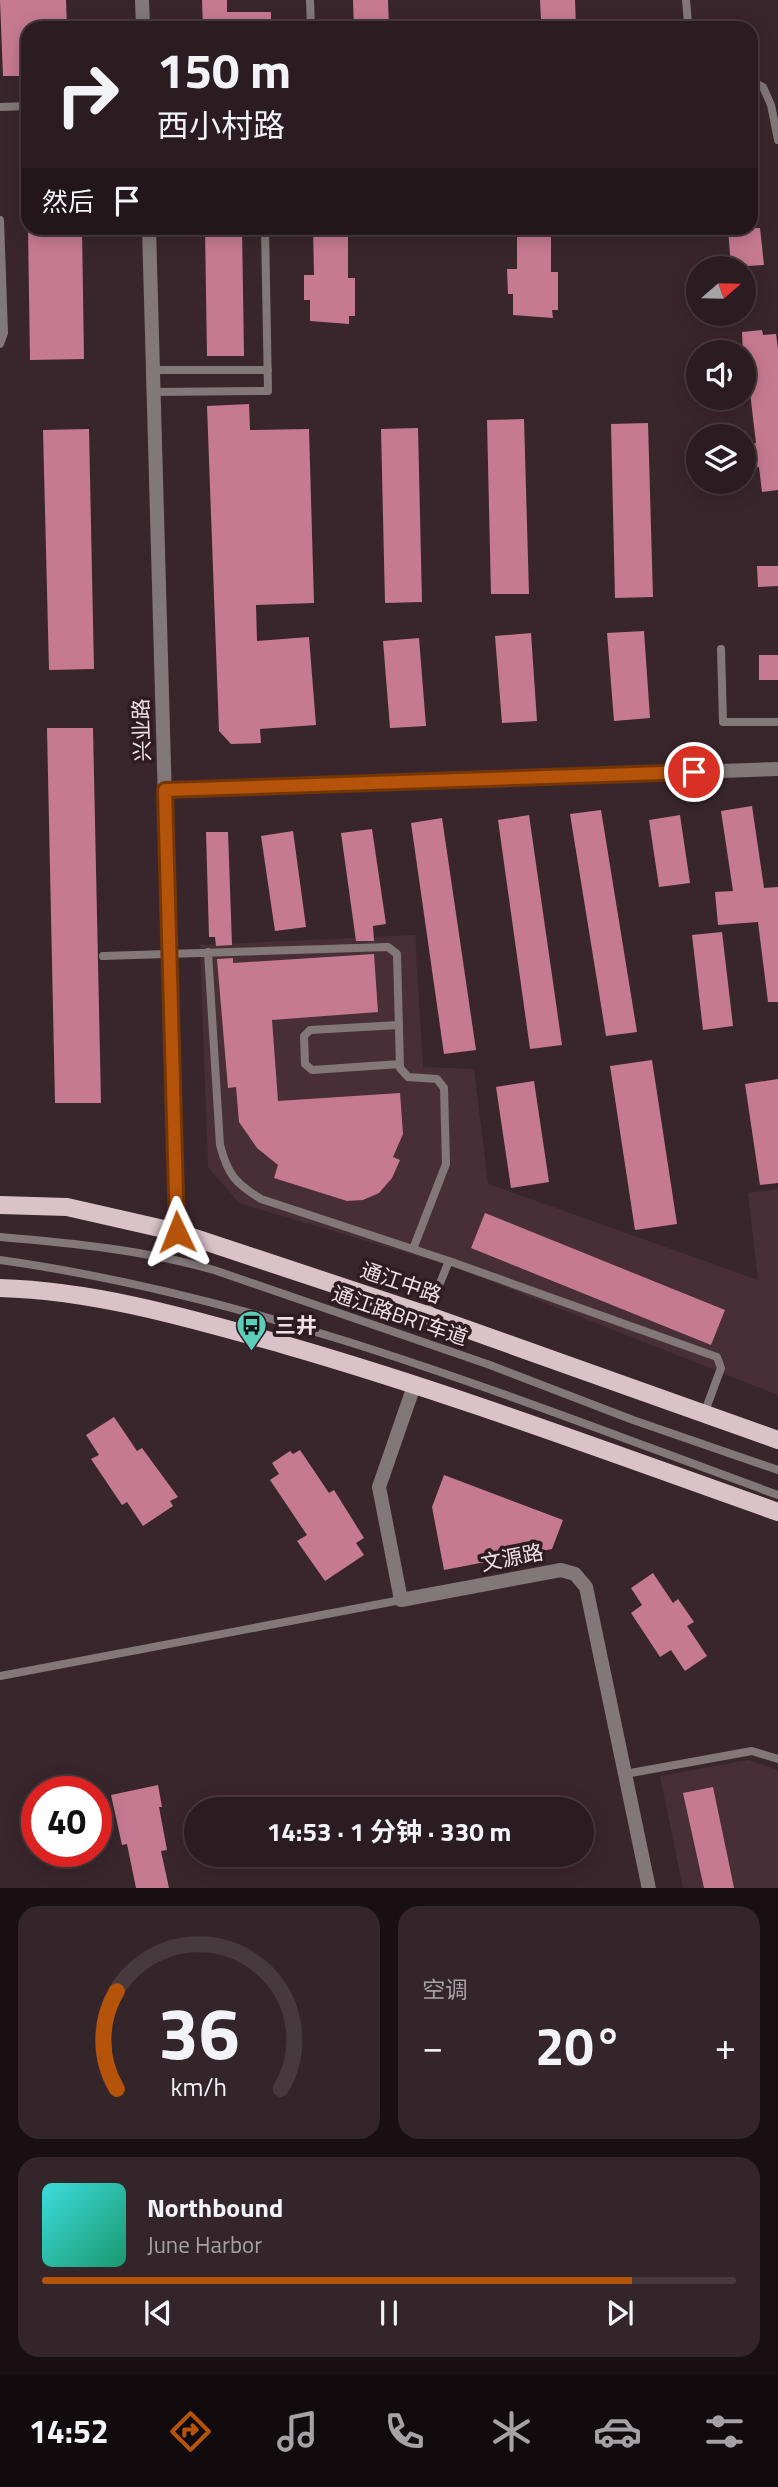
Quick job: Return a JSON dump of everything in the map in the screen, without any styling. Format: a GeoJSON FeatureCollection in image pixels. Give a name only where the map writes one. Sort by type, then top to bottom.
{"type":"FeatureCollection","features":[{"type":"Feature","properties":{"kind":"main road","name":"通江中路"},"geometry":{"type":"LineString","coordinates":[[0,1205],[67,1207],[177,1232],[427,1315],[778,1440]]}},
{"type":"Feature","properties":{"kind":"main road"},"geometry":{"type":"LineString","coordinates":[[0,1288],[92,1295],[212,1325],[415,1382],[778,1512]]}},
{"type":"Feature","properties":{"kind":"street"},"geometry":{"type":"LineString","coordinates":[[142,0],[143,21]]}},
{"type":"Feature","properties":{"kind":"street","name":"兴业路"},"geometry":{"type":"LineString","coordinates":[[149,235],[177,1232]]}},
{"type":"Feature","properties":{"kind":"street"},"geometry":{"type":"LineString","coordinates":[[165,790],[778,769]]}},
{"type":"Feature","properties":{"kind":"street"},"geometry":{"type":"LineString","coordinates":[[401,1601],[379,1488],[415,1382]]}},
{"type":"Feature","properties":{"kind":"street","name":"文源路"},"geometry":{"type":"LineString","coordinates":[[401,1601],[561,1570],[575,1574],[586,1587],[649,1888]]}},
{"type":"Feature","properties":{"kind":"lane"},"geometry":{"type":"LineString","coordinates":[[310,0],[311,21]]}},
{"type":"Feature","properties":{"kind":"lane"},"geometry":{"type":"LineString","coordinates":[[686,0],[688,21]]}},
{"type":"Feature","properties":{"kind":"lane"},"geometry":{"type":"LineString","coordinates":[[758,84],[763,87],[771,106],[778,140]]}},
{"type":"Feature","properties":{"kind":"lane"},"geometry":{"type":"LineString","coordinates":[[0,107],[21,106]]}},
{"type":"Feature","properties":{"kind":"lane"},"geometry":{"type":"LineString","coordinates":[[0,220],[4,333],[0,344]]}},
{"type":"Feature","properties":{"kind":"lane"},"geometry":{"type":"LineString","coordinates":[[153,392],[268,391],[265,235]]}},
{"type":"Feature","properties":{"kind":"lane"},"geometry":{"type":"LineString","coordinates":[[153,370],[268,370]]}},
{"type":"Feature","properties":{"kind":"lane"},"geometry":{"type":"LineString","coordinates":[[721,649],[723,722],[778,722]]}},
{"type":"Feature","properties":{"kind":"lane"},"geometry":{"type":"LineString","coordinates":[[103,956],[388,947],[397,954],[400,1064],[408,1077],[437,1079],[444,1088],[446,1164],[413,1249]]}},
{"type":"Feature","properties":{"kind":"lane"},"geometry":{"type":"LineString","coordinates":[[208,952],[220,1145],[226,1169],[242,1187],[261,1199],[449,1261],[717,1357],[721,1368],[704,1414]]}},
{"type":"Feature","properties":{"kind":"lane"},"geometry":{"type":"LineString","coordinates":[[399,1024],[310,1030],[304,1036],[305,1064],[312,1070],[400,1064]]}},
{"type":"Feature","properties":{"kind":"lane","name":"通江路BRT车道"},"geometry":{"type":"LineString","coordinates":[[0,1237],[60,1242],[183,1261],[204,1267],[490,1365],[633,1420],[778,1471]]}},
{"type":"Feature","properties":{"kind":"lane","name":"通江路BRT车道"},"geometry":{"type":"LineString","coordinates":[[0,1260],[154,1286],[261,1313],[419,1364],[778,1495]]}},
{"type":"Feature","properties":{"kind":"lane"},"geometry":{"type":"LineString","coordinates":[[427,1315],[449,1261]]}},
{"type":"Feature","properties":{"kind":"lane"},"geometry":{"type":"LineString","coordinates":[[0,1676],[401,1601]]}},
{"type":"Feature","properties":{"kind":"lane"},"geometry":{"type":"LineString","coordinates":[[625,1774],[752,1751],[778,1759]]}},
{"type":"Feature","properties":{"kind":"shaded area"},"geometry":{"type":"Polygon","coordinates":[[[415,935],[423,1067],[474,1069],[488,1184],[758,1280],[748,1193],[778,1189],[778,1395],[457,1268],[239,1203],[208,1167],[200,945],[415,935]]]}},
{"type":"Feature","properties":{"kind":"shaded area"},"geometry":{"type":"Polygon","coordinates":[[[748,1760],[778,1770],[778,1888],[683,1888],[660,1776],[748,1760]]]}},
{"type":"Feature","properties":{"kind":"building"},"geometry":{"type":"Polygon","coordinates":[[[0,0],[66,0],[67,21],[21,21],[21,76],[3,76],[0,0]]]}},
{"type":"Feature","properties":{"kind":"building"},"geometry":{"type":"Polygon","coordinates":[[[202,0],[227,0],[227,12],[271,12],[271,21],[203,21],[202,0]]]}},
{"type":"Feature","properties":{"kind":"building"},"geometry":{"type":"Polygon","coordinates":[[[353,0],[388,0],[389,21],[354,21],[353,0]]]}},
{"type":"Feature","properties":{"kind":"building"},"geometry":{"type":"Polygon","coordinates":[[[540,0],[575,0],[576,21],[541,20],[540,0]]]}},
{"type":"Feature","properties":{"kind":"building"},"geometry":{"type":"Polygon","coordinates":[[[760,228],[764,265],[756,265],[756,256],[730,256],[729,235],[758,235],[760,228]]]}},
{"type":"Feature","properties":{"kind":"building"},"geometry":{"type":"Polygon","coordinates":[[[28,235],[82,235],[84,359],[30,360],[28,235]]]}},
{"type":"Feature","properties":{"kind":"building"},"geometry":{"type":"Polygon","coordinates":[[[205,235],[242,235],[244,356],[207,356],[205,235]]]}},
{"type":"Feature","properties":{"kind":"building"},"geometry":{"type":"Polygon","coordinates":[[[313,235],[348,235],[348,278],[355,278],[355,316],[349,316],[349,324],[310,321],[310,300],[304,300],[304,275],[314,275],[313,235]]]}},
{"type":"Feature","properties":{"kind":"building"},"geometry":{"type":"Polygon","coordinates":[[[517,235],[551,235],[551,272],[558,272],[558,310],[552,310],[553,318],[513,315],[513,294],[508,294],[507,269],[517,269],[517,235]]]}},
{"type":"Feature","properties":{"kind":"building"},"geometry":{"type":"Polygon","coordinates":[[[762,330],[763,335],[776,334],[778,490],[762,492],[759,467],[756,467],[756,424],[754,424],[752,410],[756,410],[756,340],[742,340],[742,332],[762,330]]]}},
{"type":"Feature","properties":{"kind":"building"},"geometry":{"type":"Polygon","coordinates":[[[249,404],[250,430],[309,429],[314,603],[256,605],[257,641],[309,637],[316,725],[260,729],[261,743],[231,744],[219,731],[207,406],[249,404]]]}},
{"type":"Feature","properties":{"kind":"building"},"geometry":{"type":"Polygon","coordinates":[[[524,419],[529,594],[491,594],[487,420],[524,419]]]}},
{"type":"Feature","properties":{"kind":"building"},"geometry":{"type":"Polygon","coordinates":[[[648,423],[653,597],[615,598],[611,424],[648,423]]]}},
{"type":"Feature","properties":{"kind":"building"},"geometry":{"type":"Polygon","coordinates":[[[418,428],[422,602],[385,603],[381,429],[418,428]]]}},
{"type":"Feature","properties":{"kind":"building"},"geometry":{"type":"Polygon","coordinates":[[[89,429],[94,669],[49,670],[43,430],[89,429]]]}},
{"type":"Feature","properties":{"kind":"building"},"geometry":{"type":"Polygon","coordinates":[[[757,566],[778,566],[778,586],[758,587],[757,566]]]}},
{"type":"Feature","properties":{"kind":"building"},"geometry":{"type":"Polygon","coordinates":[[[644,631],[650,718],[614,721],[607,633],[644,631]]]}},
{"type":"Feature","properties":{"kind":"building"},"geometry":{"type":"Polygon","coordinates":[[[531,633],[537,721],[502,723],[495,636],[531,633]]]}},
{"type":"Feature","properties":{"kind":"building"},"geometry":{"type":"Polygon","coordinates":[[[419,638],[426,726],[390,728],[383,641],[419,638]]]}},
{"type":"Feature","properties":{"kind":"building"},"geometry":{"type":"Polygon","coordinates":[[[759,655],[778,655],[778,680],[759,680],[759,655]]]}},
{"type":"Feature","properties":{"kind":"building"},"geometry":{"type":"Polygon","coordinates":[[[47,728],[93,728],[101,1103],[55,1103],[47,728]]]}},
{"type":"Feature","properties":{"kind":"building"},"geometry":{"type":"Polygon","coordinates":[[[752,806],[764,888],[778,887],[778,1002],[768,1002],[758,922],[718,925],[715,892],[733,891],[721,811],[752,806]]]}},
{"type":"Feature","properties":{"kind":"building"},"geometry":{"type":"Polygon","coordinates":[[[601,810],[637,1032],[606,1036],[570,814],[601,810]]]}},
{"type":"Feature","properties":{"kind":"building"},"geometry":{"type":"Polygon","coordinates":[[[529,815],[562,1045],[530,1049],[498,820],[529,815]]]}},
{"type":"Feature","properties":{"kind":"building"},"geometry":{"type":"Polygon","coordinates":[[[680,815],[690,883],[659,887],[649,820],[680,815]]]}},
{"type":"Feature","properties":{"kind":"building"},"geometry":{"type":"Polygon","coordinates":[[[442,818],[476,1050],[444,1054],[411,823],[442,818]]]}},
{"type":"Feature","properties":{"kind":"building"},"geometry":{"type":"Polygon","coordinates":[[[372,829],[386,924],[373,926],[374,941],[356,941],[341,833],[372,829]]]}},
{"type":"Feature","properties":{"kind":"building"},"geometry":{"type":"Polygon","coordinates":[[[293,831],[306,927],[275,931],[261,836],[293,831]]]}},
{"type":"Feature","properties":{"kind":"building"},"geometry":{"type":"Polygon","coordinates":[[[206,832],[228,832],[232,945],[216,946],[215,937],[209,937],[206,832]]]}},
{"type":"Feature","properties":{"kind":"building"},"geometry":{"type":"Polygon","coordinates":[[[722,932],[733,1026],[703,1030],[692,935],[722,932]]]}},
{"type":"Feature","properties":{"kind":"building"},"geometry":{"type":"Polygon","coordinates":[[[374,954],[378,1012],[272,1020],[278,1101],[400,1093],[403,1134],[393,1157],[400,1160],[392,1178],[379,1193],[363,1200],[347,1201],[274,1178],[278,1165],[257,1148],[239,1122],[236,1087],[228,1088],[217,959],[233,958],[233,963],[374,954]]]}},
{"type":"Feature","properties":{"kind":"building"},"geometry":{"type":"Polygon","coordinates":[[[652,1060],[677,1224],[635,1230],[610,1066],[652,1060]]]}},
{"type":"Feature","properties":{"kind":"building"},"geometry":{"type":"Polygon","coordinates":[[[778,1079],[778,1183],[760,1185],[745,1084],[778,1079]]]}},
{"type":"Feature","properties":{"kind":"building"},"geometry":{"type":"Polygon","coordinates":[[[534,1081],[549,1182],[511,1188],[496,1087],[534,1081]]]}},
{"type":"Feature","properties":{"kind":"building"},"geometry":{"type":"Polygon","coordinates":[[[485,1213],[725,1310],[711,1345],[471,1248],[485,1213]]]}},
{"type":"Feature","properties":{"kind":"building"},"geometry":{"type":"Polygon","coordinates":[[[114,1417],[137,1451],[142,1448],[178,1497],[170,1501],[173,1506],[143,1526],[127,1502],[122,1505],[91,1459],[99,1455],[86,1435],[114,1417]]]}},
{"type":"Feature","properties":{"kind":"building"},"geometry":{"type":"Polygon","coordinates":[[[300,1450],[329,1493],[334,1490],[364,1538],[356,1543],[364,1555],[325,1581],[297,1541],[307,1535],[270,1480],[279,1474],[272,1463],[290,1451],[293,1454],[300,1450]]]}},
{"type":"Feature","properties":{"kind":"building"},"geometry":{"type":"Polygon","coordinates":[[[444,1475],[563,1520],[552,1549],[444,1570],[432,1507],[444,1475]]]}},
{"type":"Feature","properties":{"kind":"building"},"geometry":{"type":"Polygon","coordinates":[[[653,1573],[673,1603],[678,1599],[694,1622],[687,1626],[707,1656],[685,1671],[671,1650],[660,1657],[631,1613],[642,1605],[631,1588],[653,1573]]]}},
{"type":"Feature","properties":{"kind":"building"},"geometry":{"type":"Polygon","coordinates":[[[158,1785],[167,1850],[161,1851],[169,1888],[136,1888],[127,1844],[122,1845],[112,1795],[158,1785]]]}},
{"type":"Feature","properties":{"kind":"building"},"geometry":{"type":"Polygon","coordinates":[[[713,1787],[734,1888],[704,1888],[683,1793],[713,1787]]]}},
{"type":"Feature","properties":{"kind":"place","name":"三井"},"geometry":{"type":"Point","coordinates":[252,1353]}},
{"type":"Feature","properties":{"kind":"route"},"geometry":{"type":"LineString","coordinates":[[177,1232],[165,790],[694,772]]}}]}
